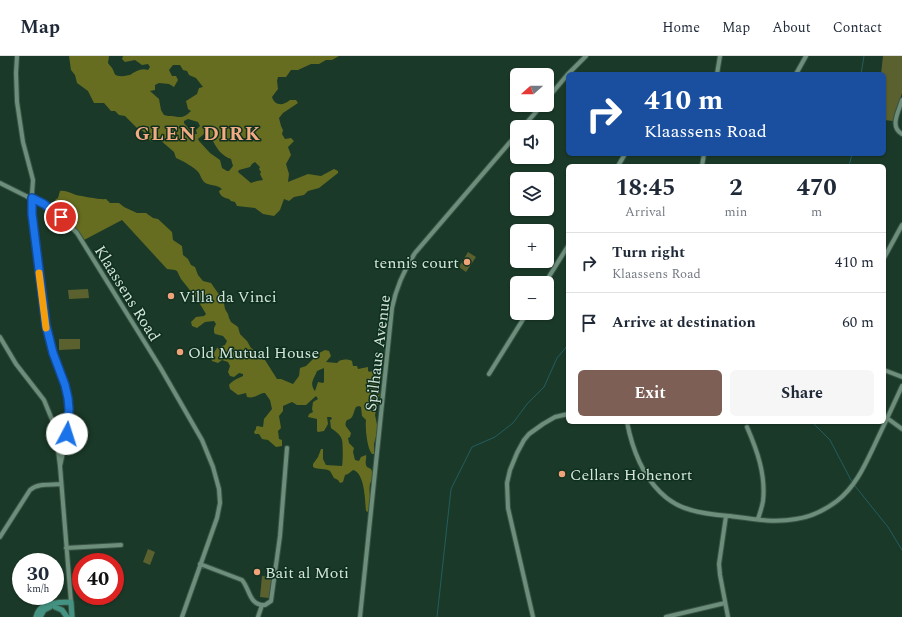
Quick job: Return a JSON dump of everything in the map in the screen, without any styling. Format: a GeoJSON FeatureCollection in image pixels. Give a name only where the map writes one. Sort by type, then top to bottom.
{"type":"FeatureCollection","features":[{"type":"Feature","properties":{"kind":"main road"},"geometry":{"type":"LineString","coordinates":[[40,617],[45,609],[71,604]]}},
{"type":"Feature","properties":{"kind":"main road"},"geometry":{"type":"LineString","coordinates":[[36,617],[40,609],[45,605],[71,604]]}},
{"type":"Feature","properties":{"kind":"main road"},"geometry":{"type":"LineString","coordinates":[[71,604],[72,617]]}},
{"type":"Feature","properties":{"kind":"main road"},"geometry":{"type":"LineString","coordinates":[[55,607],[62,610],[67,617]]}},
{"type":"Feature","properties":{"kind":"street"},"geometry":{"type":"LineString","coordinates":[[17,56],[17,102],[23,142],[33,180],[32,214],[43,311],[48,338],[67,391],[69,403],[69,426],[60,466]]}},
{"type":"Feature","properties":{"kind":"street"},"geometry":{"type":"LineString","coordinates":[[570,72],[586,56]]}},
{"type":"Feature","properties":{"kind":"street"},"geometry":{"type":"LineString","coordinates":[[797,72],[806,56]]}},
{"type":"Feature","properties":{"kind":"street"},"geometry":{"type":"LineString","coordinates":[[717,72],[719,57]]}},
{"type":"Feature","properties":{"kind":"street"},"geometry":{"type":"LineString","coordinates":[[554,91],[566,76]]}},
{"type":"Feature","properties":{"kind":"street"},"geometry":{"type":"LineString","coordinates":[[902,100],[895,125],[897,130],[902,134]]}},
{"type":"Feature","properties":{"kind":"street"},"geometry":{"type":"LineString","coordinates":[[529,120],[536,112]]}},
{"type":"Feature","properties":{"kind":"street","name":"Spilhaus Avenue"},"geometry":{"type":"LineString","coordinates":[[360,617],[392,308],[397,288],[405,269],[415,253],[510,142]]}},
{"type":"Feature","properties":{"kind":"street","name":"Klaassens Road"},"geometry":{"type":"LineString","coordinates":[[0,183],[51,209],[80,237],[189,415],[206,449],[219,489],[220,503],[182,617]]}},
{"type":"Feature","properties":{"kind":"street"},"geometry":{"type":"LineString","coordinates":[[886,254],[902,225]]}},
{"type":"Feature","properties":{"kind":"street"},"geometry":{"type":"LineString","coordinates":[[549,276],[566,249]]}},
{"type":"Feature","properties":{"kind":"street"},"geometry":{"type":"LineString","coordinates":[[489,374],[523,320]]}},
{"type":"Feature","properties":{"kind":"street"},"geometry":{"type":"LineString","coordinates":[[0,337],[16,364],[44,400],[50,412],[58,439],[71,604]]}},
{"type":"Feature","properties":{"kind":"street"},"geometry":{"type":"LineString","coordinates":[[886,371],[902,377]]}},
{"type":"Feature","properties":{"kind":"street"},"geometry":{"type":"LineString","coordinates":[[886,422],[902,386]]}},
{"type":"Feature","properties":{"kind":"street"},"geometry":{"type":"LineString","coordinates":[[533,617],[508,508],[507,483],[510,470],[524,440],[529,434],[543,424],[566,415]]}},
{"type":"Feature","properties":{"kind":"street"},"geometry":{"type":"LineString","coordinates":[[888,418],[902,429]]}},
{"type":"Feature","properties":{"kind":"street"},"geometry":{"type":"LineString","coordinates":[[627,424],[640,466],[647,478],[660,492],[674,503],[690,510],[726,516],[780,521],[802,518],[824,510],[850,489],[861,473],[885,424]]}},
{"type":"Feature","properties":{"kind":"street"},"geometry":{"type":"LineString","coordinates":[[747,427],[755,444],[764,485],[763,502],[758,519]]}},
{"type":"Feature","properties":{"kind":"street"},"geometry":{"type":"LineString","coordinates":[[200,564],[240,578],[245,584],[253,601],[262,605],[269,603],[272,597],[280,536],[287,448]]}},
{"type":"Feature","properties":{"kind":"street"},"geometry":{"type":"LineString","coordinates":[[0,537],[30,490],[43,485],[61,484]]}},
{"type":"Feature","properties":{"kind":"street"},"geometry":{"type":"LineString","coordinates":[[726,516],[720,575],[728,617]]}},
{"type":"Feature","properties":{"kind":"street"},"geometry":{"type":"LineString","coordinates":[[66,548],[121,545]]}},
{"type":"Feature","properties":{"kind":"street"},"geometry":{"type":"LineString","coordinates":[[666,617],[725,603]]}},
{"type":"Feature","properties":{"kind":"street"},"geometry":{"type":"LineString","coordinates":[[258,617],[262,605]]}},
{"type":"Feature","properties":{"kind":"green space"},"geometry":{"type":"Polygon","coordinates":[[[69,56],[109,56],[108,63],[112,67],[115,75],[123,76],[130,75],[136,71],[145,69],[148,70],[150,67],[148,64],[142,65],[135,60],[125,62],[122,59],[123,56],[339,56],[319,64],[311,64],[298,70],[291,70],[286,77],[278,77],[278,89],[272,97],[275,102],[280,104],[290,100],[296,100],[298,103],[283,113],[279,118],[283,130],[282,134],[285,139],[291,138],[294,141],[288,147],[291,155],[286,164],[289,174],[288,182],[308,174],[321,176],[334,169],[338,171],[338,173],[319,188],[308,191],[304,195],[294,197],[289,201],[284,199],[280,210],[274,216],[263,214],[255,208],[237,206],[235,202],[221,195],[219,191],[222,189],[202,180],[199,173],[195,169],[176,158],[174,152],[159,139],[155,139],[152,142],[147,138],[143,131],[137,128],[125,116],[119,115],[115,111],[111,111],[104,103],[94,103],[88,91],[77,83],[75,75],[71,70],[69,56]],[[173,65],[169,70],[172,76],[176,76],[178,80],[174,87],[169,84],[159,83],[155,85],[155,90],[150,91],[159,99],[161,110],[164,115],[184,116],[191,111],[188,109],[186,101],[197,94],[199,88],[203,87],[196,78],[189,75],[180,65],[173,65]],[[188,119],[184,121],[193,134],[197,134],[196,130],[200,126],[198,122],[188,119]],[[204,134],[198,139],[210,153],[220,160],[222,168],[229,171],[233,166],[231,159],[222,154],[213,141],[204,134]],[[255,162],[250,167],[239,170],[238,172],[251,183],[263,180],[260,174],[260,167],[255,162]]]}},
{"type":"Feature","properties":{"kind":"green space"},"geometry":{"type":"Polygon","coordinates":[[[883,56],[902,56],[902,93],[893,121],[886,120],[886,72],[881,72],[883,56]]]}},
{"type":"Feature","properties":{"kind":"green space"},"geometry":{"type":"Polygon","coordinates":[[[60,191],[66,191],[76,195],[106,199],[110,203],[119,203],[137,213],[146,213],[153,218],[158,219],[172,232],[173,240],[182,246],[183,255],[188,259],[191,265],[195,267],[198,275],[203,281],[211,283],[223,298],[225,309],[231,322],[238,327],[240,334],[251,348],[256,351],[254,358],[265,360],[277,379],[293,384],[299,376],[300,368],[306,366],[319,353],[325,350],[329,351],[331,356],[326,362],[337,363],[341,360],[348,360],[352,361],[353,366],[357,366],[358,369],[368,367],[368,371],[370,372],[377,368],[382,369],[381,383],[373,386],[378,388],[380,393],[375,415],[378,429],[374,444],[374,454],[372,454],[369,448],[366,433],[366,420],[362,416],[361,407],[356,407],[352,417],[347,420],[346,424],[346,427],[351,433],[350,437],[348,438],[349,443],[354,448],[353,452],[355,460],[359,461],[361,457],[366,455],[366,465],[372,472],[373,478],[370,484],[370,505],[368,512],[366,511],[365,494],[362,482],[357,472],[353,470],[345,475],[343,482],[340,483],[334,478],[330,471],[313,467],[313,464],[321,449],[323,449],[323,459],[326,465],[342,466],[343,461],[342,440],[331,428],[331,417],[327,417],[328,424],[324,431],[318,432],[317,419],[308,417],[309,414],[313,412],[313,402],[318,399],[316,396],[306,405],[297,405],[292,402],[283,406],[283,411],[279,416],[281,428],[278,431],[279,439],[282,440],[282,446],[276,447],[268,440],[262,439],[259,434],[255,434],[254,432],[256,427],[263,427],[264,419],[272,409],[270,400],[265,393],[255,397],[247,397],[246,393],[238,395],[230,389],[229,385],[243,376],[243,374],[239,373],[234,377],[230,376],[228,372],[230,366],[228,362],[222,360],[218,363],[212,361],[211,357],[217,348],[225,345],[227,341],[223,336],[215,334],[214,328],[216,324],[214,321],[205,322],[197,328],[192,326],[191,322],[196,317],[204,316],[206,314],[177,271],[167,269],[122,220],[84,240],[65,217],[58,214],[55,210],[55,200],[58,198],[60,191]],[[324,368],[317,371],[313,379],[312,386],[315,391],[318,382],[324,382],[324,368]]]}},
{"type":"Feature","properties":{"kind":"green space","name":"tennis court"},"geometry":{"type":"Polygon","coordinates":[[[468,252],[476,257],[466,272],[459,267],[468,252]]]}},
{"type":"Feature","properties":{"kind":"green space"},"geometry":{"type":"Polygon","coordinates":[[[88,289],[89,298],[69,299],[68,290],[88,289]]]}},
{"type":"Feature","properties":{"kind":"green space"},"geometry":{"type":"Polygon","coordinates":[[[59,339],[80,339],[80,349],[59,350],[59,339]]]}},
{"type":"Feature","properties":{"kind":"green space"},"geometry":{"type":"Polygon","coordinates":[[[148,549],[155,552],[150,565],[143,562],[148,549]]]}},
{"type":"Feature","properties":{"kind":"green space"},"geometry":{"type":"Polygon","coordinates":[[[262,576],[272,577],[269,598],[260,597],[262,576]]]}},
{"type":"Feature","properties":{"kind":"waterway"},"geometry":{"type":"LineString","coordinates":[[861,72],[864,56]]}},
{"type":"Feature","properties":{"kind":"waterway"},"geometry":{"type":"LineString","coordinates":[[850,164],[852,156]]}},
{"type":"Feature","properties":{"kind":"waterway"},"geometry":{"type":"LineString","coordinates":[[437,617],[451,489],[472,447],[495,437],[513,423],[527,404],[544,387],[557,358],[566,347]]}},
{"type":"Feature","properties":{"kind":"waterway"},"geometry":{"type":"LineString","coordinates":[[814,424],[830,440],[852,482]]}},
{"type":"Feature","properties":{"kind":"waterway"},"geometry":{"type":"LineString","coordinates":[[855,486],[888,527],[902,550]]}},
{"type":"Feature","properties":{"kind":"slow traffic"},"geometry":{"type":"LineString","coordinates":[[39,273],[46,328]]}},
{"type":"Feature","properties":{"kind":"place","name":"tennis court"},"geometry":{"type":"Point","coordinates":[467,262]}},
{"type":"Feature","properties":{"kind":"place","name":"Villa da Vinci"},"geometry":{"type":"Point","coordinates":[171,296]}},
{"type":"Feature","properties":{"kind":"place","name":"Old Mutual House"},"geometry":{"type":"Point","coordinates":[180,352]}},
{"type":"Feature","properties":{"kind":"place","name":"Cellars Hohenort"},"geometry":{"type":"Point","coordinates":[562,474]}},
{"type":"Feature","properties":{"kind":"place","name":"Bait al Moti"},"geometry":{"type":"Point","coordinates":[257,572]}},
{"type":"Feature","properties":{"kind":"district","name":"GLEN DIRK"},"geometry":{"type":"Point","coordinates":[198,133]}},
{"type":"Feature","properties":{"kind":"route"},"geometry":{"type":"LineString","coordinates":[[61,217],[44,204],[32,198],[31,205],[43,311],[48,338],[67,391],[69,426],[67,434]]}}]}
